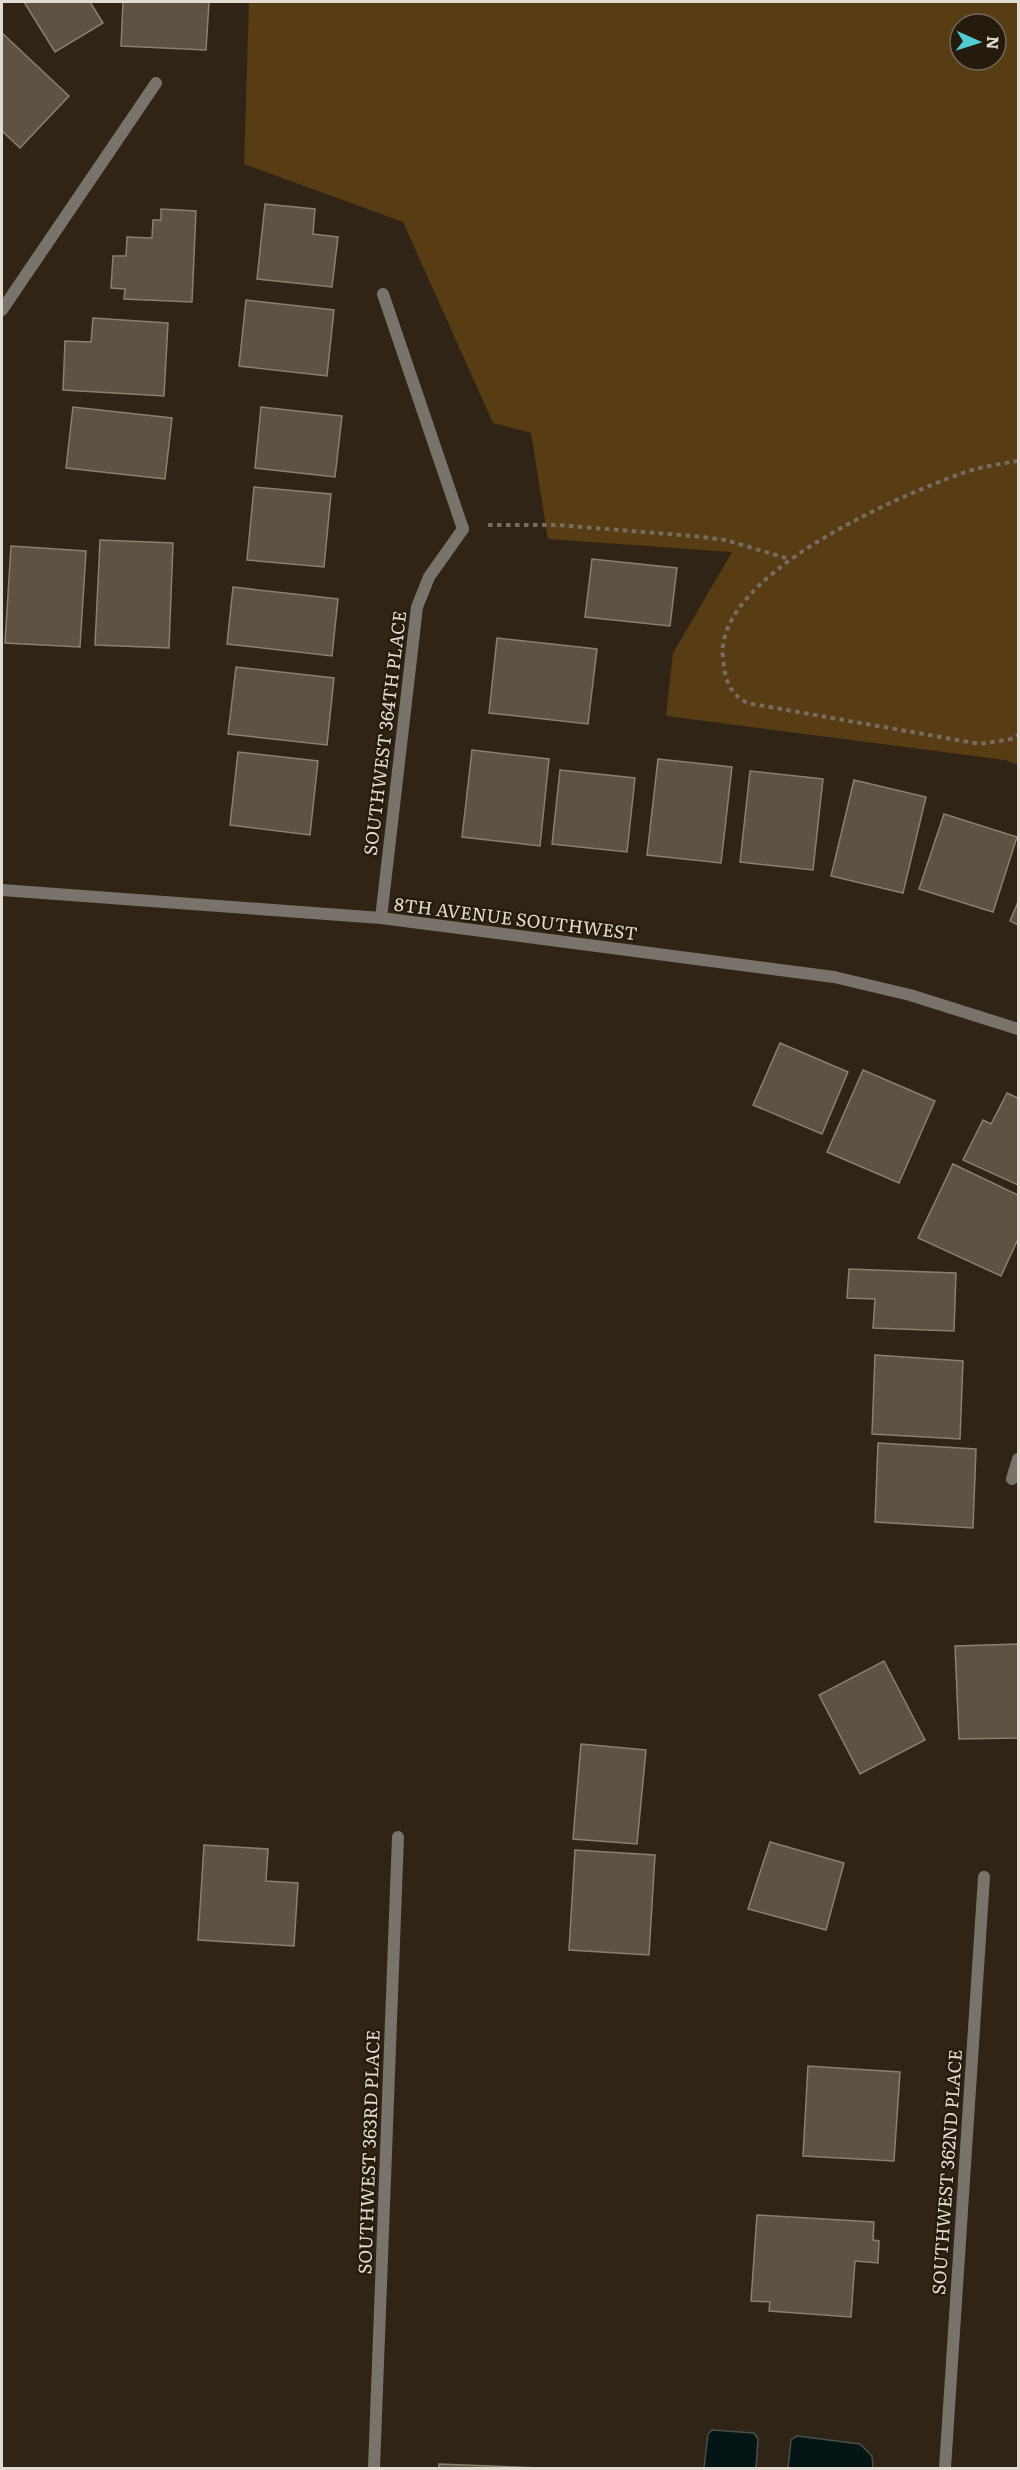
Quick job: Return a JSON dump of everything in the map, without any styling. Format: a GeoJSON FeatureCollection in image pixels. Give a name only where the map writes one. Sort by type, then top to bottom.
{"type":"FeatureCollection","features":[{"type":"Feature","properties":{"kind":"street"},"geometry":{"type":"LineString","coordinates":[[2,310],[156,83]]}},
{"type":"Feature","properties":{"kind":"street"},"geometry":{"type":"LineString","coordinates":[[382,294],[463,528]]}},
{"type":"Feature","properties":{"kind":"street","name":"SOUTHWEST 364TH PLACE"},"geometry":{"type":"LineString","coordinates":[[381,918],[417,607],[429,577],[463,528]]}},
{"type":"Feature","properties":{"kind":"street","name":"8TH AVENUE SOUTHWEST"},"geometry":{"type":"LineString","coordinates":[[2,890],[381,918],[834,977],[910,995],[1018,1029]]}},
{"type":"Feature","properties":{"kind":"street"},"geometry":{"type":"LineString","coordinates":[[1012,1479],[1018,1459]]}},
{"type":"Feature","properties":{"kind":"street","name":"SOUTHWEST 363RD PLACE"},"geometry":{"type":"LineString","coordinates":[[374,2469],[398,1837]]}},
{"type":"Feature","properties":{"kind":"street","name":"SOUTHWEST 362ND PLACE"},"geometry":{"type":"LineString","coordinates":[[945,2469],[984,1877]]}},
{"type":"Feature","properties":{"kind":"path"},"geometry":{"type":"LineString","coordinates":[[1018,461],[962,473],[908,495],[818,542],[790,559],[732,615],[724,633],[725,677],[734,695],[747,703],[980,744],[1011,739],[1018,735]]}},
{"type":"Feature","properties":{"kind":"path"},"geometry":{"type":"LineString","coordinates":[[463,528],[468,525],[557,525],[693,536],[726,540],[790,559]]}},
{"type":"Feature","properties":{"kind":"shaded area"},"geometry":{"type":"Polygon","coordinates":[[[249,2],[1018,2],[1018,765],[1005,760],[666,716],[673,653],[732,552],[548,539],[531,433],[493,423],[403,222],[244,164],[249,2]]]}},
{"type":"Feature","properties":{"kind":"shaded area"},"geometry":{"type":"Polygon","coordinates":[[[712,2430],[754,2433],[758,2439],[756,2468],[704,2468],[708,2434],[712,2430]]]}},
{"type":"Feature","properties":{"kind":"shaded area"},"geometry":{"type":"Polygon","coordinates":[[[797,2436],[860,2444],[872,2456],[873,2468],[788,2468],[791,2440],[797,2436]]]}},
{"type":"Feature","properties":{"kind":"building"},"geometry":{"type":"Polygon","coordinates":[[[24,2],[90,2],[103,23],[55,52],[24,2]]]}},
{"type":"Feature","properties":{"kind":"building"},"geometry":{"type":"Polygon","coordinates":[[[123,2],[209,2],[206,50],[121,46],[123,2]]]}},
{"type":"Feature","properties":{"kind":"building"},"geometry":{"type":"Polygon","coordinates":[[[2,33],[69,96],[20,148],[2,131],[2,33]]]}},
{"type":"Feature","properties":{"kind":"building"},"geometry":{"type":"Polygon","coordinates":[[[265,204],[315,209],[313,234],[338,237],[332,287],[257,279],[265,204]]]}},
{"type":"Feature","properties":{"kind":"building"},"geometry":{"type":"Polygon","coordinates":[[[161,209],[196,211],[192,302],[124,299],[125,289],[111,288],[113,256],[126,256],[127,237],[152,238],[153,220],[161,220],[161,209]]]}},
{"type":"Feature","properties":{"kind":"building"},"geometry":{"type":"Polygon","coordinates":[[[246,300],[334,310],[327,376],[239,366],[246,300]]]}},
{"type":"Feature","properties":{"kind":"building"},"geometry":{"type":"Polygon","coordinates":[[[93,318],[168,323],[164,396],[63,390],[65,341],[91,342],[93,318]]]}},
{"type":"Feature","properties":{"kind":"building"},"geometry":{"type":"Polygon","coordinates":[[[73,407],[172,418],[165,479],[66,468],[73,407]]]}},
{"type":"Feature","properties":{"kind":"building"},"geometry":{"type":"Polygon","coordinates":[[[261,407],[342,416],[335,477],[255,468],[261,407]]]}},
{"type":"Feature","properties":{"kind":"building"},"geometry":{"type":"Polygon","coordinates":[[[254,487],[331,494],[324,567],[247,560],[254,487]]]}},
{"type":"Feature","properties":{"kind":"building"},"geometry":{"type":"Polygon","coordinates":[[[100,540],[173,543],[169,648],[95,645],[100,540]]]}},
{"type":"Feature","properties":{"kind":"building"},"geometry":{"type":"Polygon","coordinates":[[[11,546],[86,551],[80,647],[5,643],[11,546]]]}},
{"type":"Feature","properties":{"kind":"building"},"geometry":{"type":"Polygon","coordinates":[[[592,559],[677,568],[670,626],[585,617],[592,559]]]}},
{"type":"Feature","properties":{"kind":"building"},"geometry":{"type":"Polygon","coordinates":[[[233,587],[338,599],[332,656],[227,644],[233,587]]]}},
{"type":"Feature","properties":{"kind":"building"},"geometry":{"type":"Polygon","coordinates":[[[497,638],[597,649],[588,724],[489,713],[497,638]]]}},
{"type":"Feature","properties":{"kind":"building"},"geometry":{"type":"Polygon","coordinates":[[[236,667],[334,678],[327,745],[228,734],[236,667]]]}},
{"type":"Feature","properties":{"kind":"building"},"geometry":{"type":"Polygon","coordinates":[[[472,750],[549,759],[540,846],[462,837],[472,750]]]}},
{"type":"Feature","properties":{"kind":"building"},"geometry":{"type":"Polygon","coordinates":[[[238,752],[318,761],[310,835],[230,825],[238,752]]]}},
{"type":"Feature","properties":{"kind":"building"},"geometry":{"type":"Polygon","coordinates":[[[658,759],[732,767],[721,863],[647,855],[658,759]]]}},
{"type":"Feature","properties":{"kind":"building"},"geometry":{"type":"Polygon","coordinates":[[[560,770],[635,778],[627,852],[552,844],[560,770]]]}},
{"type":"Feature","properties":{"kind":"building"},"geometry":{"type":"Polygon","coordinates":[[[750,771],[823,779],[813,870],[740,862],[750,771]]]}},
{"type":"Feature","properties":{"kind":"building"},"geometry":{"type":"Polygon","coordinates":[[[854,780],[926,797],[903,893],[831,876],[854,780]]]}},
{"type":"Feature","properties":{"kind":"building"},"geometry":{"type":"Polygon","coordinates":[[[944,814],[1017,837],[993,912],[919,889],[944,814]]]}},
{"type":"Feature","properties":{"kind":"building"},"geometry":{"type":"Polygon","coordinates":[[[1018,902],[1018,925],[1010,921],[1018,902]]]}},
{"type":"Feature","properties":{"kind":"building"},"geometry":{"type":"Polygon","coordinates":[[[780,1043],[848,1072],[822,1134],[753,1105],[780,1043]]]}},
{"type":"Feature","properties":{"kind":"building"},"geometry":{"type":"Polygon","coordinates":[[[863,1070],[935,1101],[899,1183],[827,1152],[863,1070]]]}},
{"type":"Feature","properties":{"kind":"building"},"geometry":{"type":"Polygon","coordinates":[[[1007,1093],[1018,1098],[1018,1185],[963,1160],[983,1120],[991,1124],[1007,1093]]]}},
{"type":"Feature","properties":{"kind":"building"},"geometry":{"type":"Polygon","coordinates":[[[953,1164],[1018,1195],[1018,1239],[1001,1276],[918,1238],[953,1164]]]}},
{"type":"Feature","properties":{"kind":"building"},"geometry":{"type":"Polygon","coordinates":[[[849,1269],[956,1273],[954,1331],[873,1328],[875,1299],[847,1298],[849,1269]]]}},
{"type":"Feature","properties":{"kind":"building"},"geometry":{"type":"Polygon","coordinates":[[[875,1355],[963,1361],[960,1439],[872,1434],[875,1355]]]}},
{"type":"Feature","properties":{"kind":"building"},"geometry":{"type":"Polygon","coordinates":[[[878,1443],[976,1449],[973,1528],[875,1522],[878,1443]]]}},
{"type":"Feature","properties":{"kind":"building"},"geometry":{"type":"Polygon","coordinates":[[[1018,1644],[1018,1738],[959,1739],[955,1646],[1018,1644]]]}},
{"type":"Feature","properties":{"kind":"building"},"geometry":{"type":"Polygon","coordinates":[[[884,1661],[925,1740],[860,1774],[819,1695],[884,1661]]]}},
{"type":"Feature","properties":{"kind":"building"},"geometry":{"type":"Polygon","coordinates":[[[581,1744],[646,1750],[637,1844],[573,1839],[581,1744]]]}},
{"type":"Feature","properties":{"kind":"building"},"geometry":{"type":"Polygon","coordinates":[[[770,1842],[844,1863],[826,1930],[748,1909],[770,1842]]]}},
{"type":"Feature","properties":{"kind":"building"},"geometry":{"type":"Polygon","coordinates":[[[204,1845],[268,1849],[266,1881],[298,1883],[294,1946],[198,1940],[204,1845]]]}},
{"type":"Feature","properties":{"kind":"building"},"geometry":{"type":"Polygon","coordinates":[[[575,1850],[655,1855],[649,1955],[569,1950],[575,1850]]]}},
{"type":"Feature","properties":{"kind":"building"},"geometry":{"type":"Polygon","coordinates":[[[808,2066],[900,2072],[894,2161],[803,2156],[808,2066]]]}},
{"type":"Feature","properties":{"kind":"building"},"geometry":{"type":"Polygon","coordinates":[[[757,2215],[874,2222],[873,2240],[879,2241],[878,2263],[855,2261],[851,2317],[769,2311],[770,2302],[751,2301],[757,2215]]]}},
{"type":"Feature","properties":{"kind":"building"},"geometry":{"type":"Polygon","coordinates":[[[439,2464],[540,2468],[439,2468],[439,2464]]]}}]}
